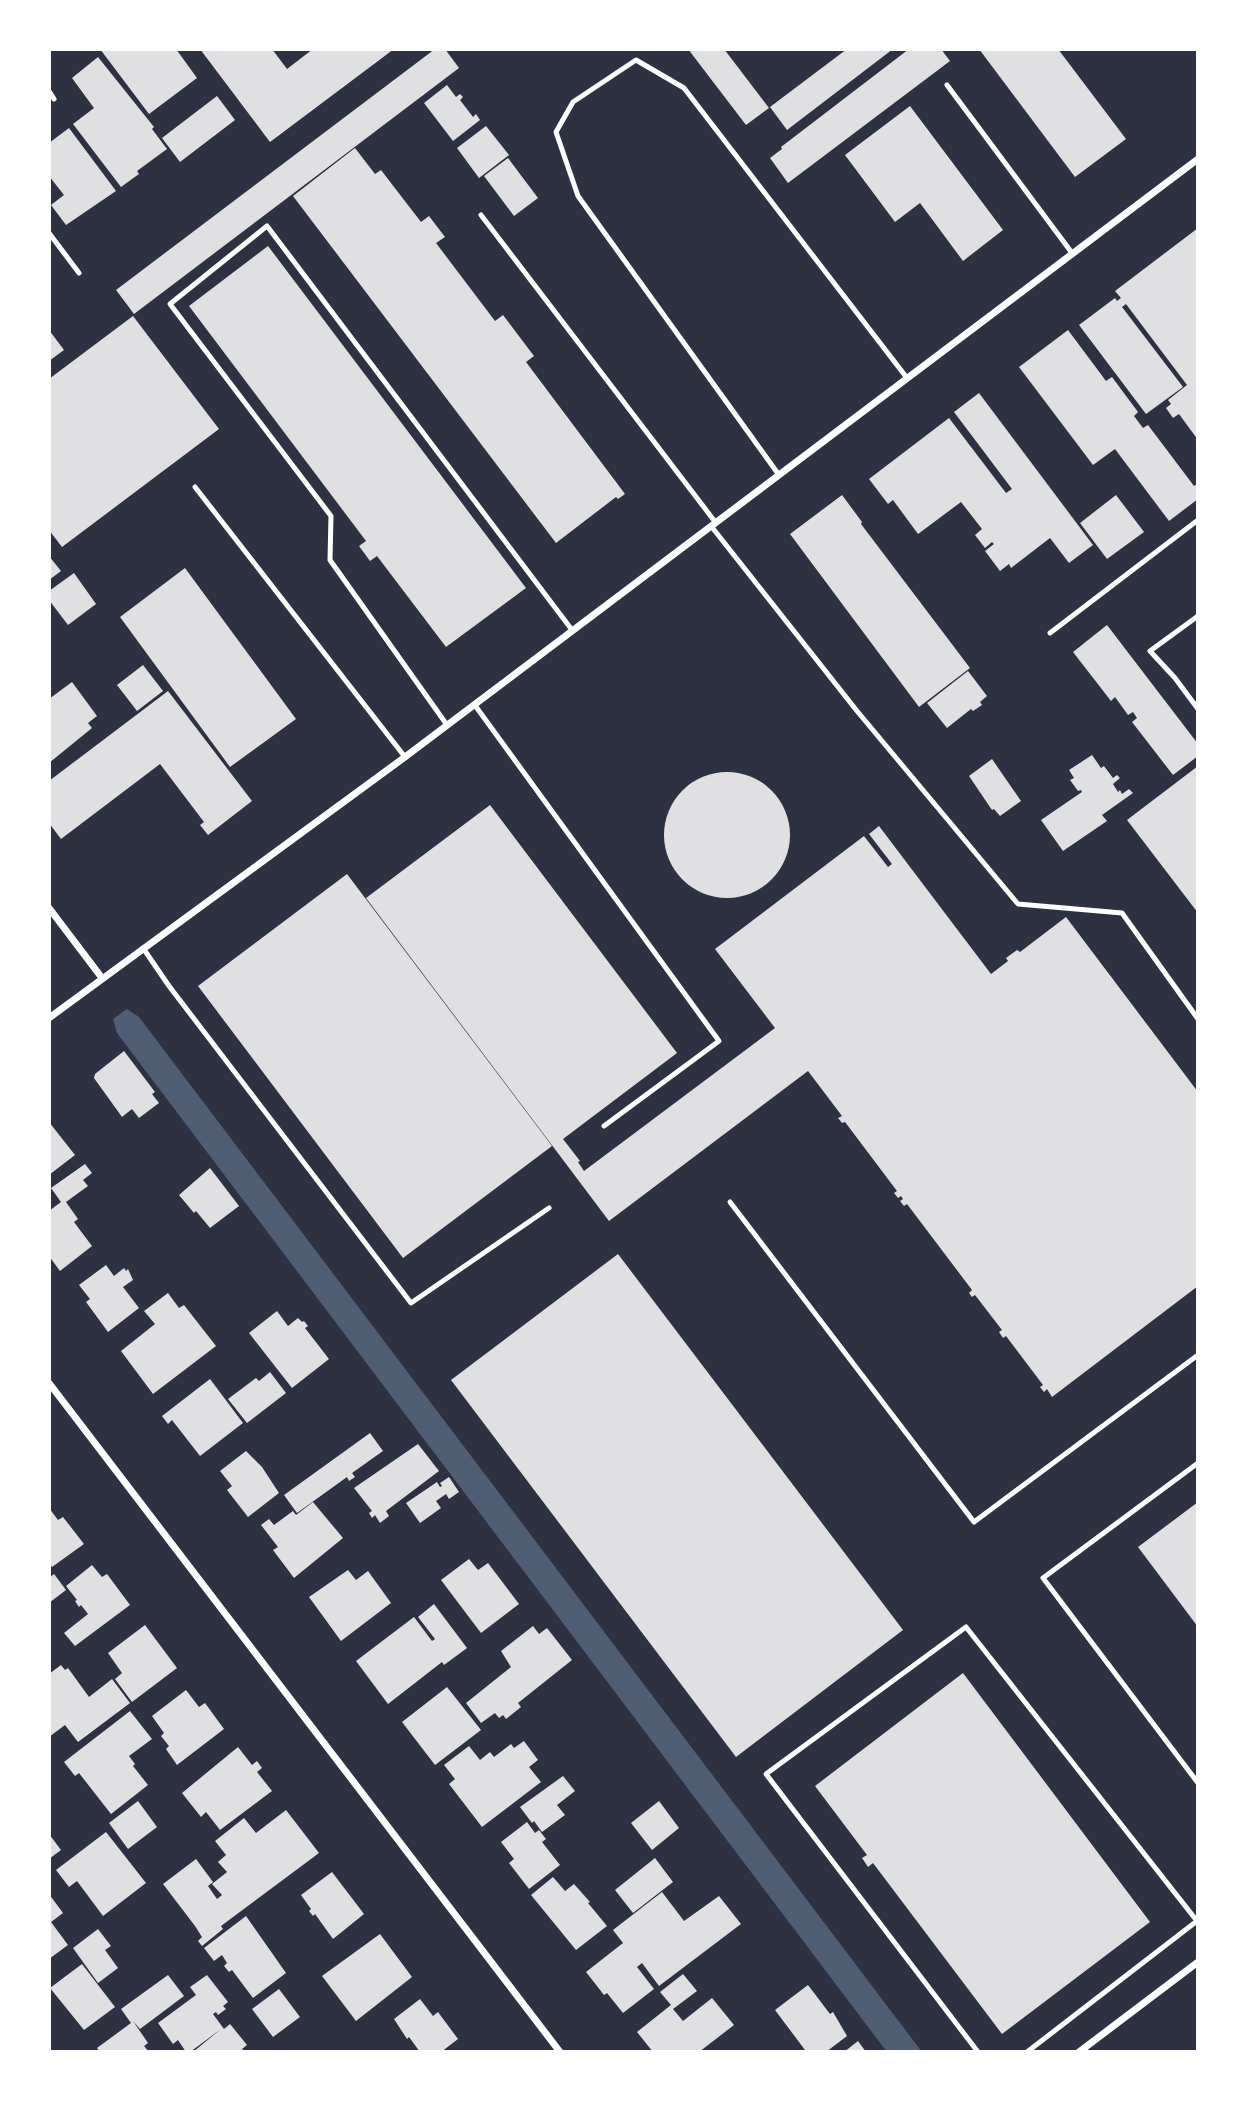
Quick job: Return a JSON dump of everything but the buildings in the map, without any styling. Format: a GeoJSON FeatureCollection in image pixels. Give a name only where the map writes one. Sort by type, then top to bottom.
{"type":"FeatureCollection","features":[{"type":"Feature","properties":{"kind":"street"},"geometry":{"type":"LineString","coordinates":[[49,1018],[405,757],[1198,159]]}},
{"type":"Feature","properties":{"kind":"street"},"geometry":{"type":"LineString","coordinates":[[49,908],[102,978]]}},
{"type":"Feature","properties":{"kind":"street"},"geometry":{"type":"LineString","coordinates":[[49,1382],[560,2052]]}},
{"type":"Feature","properties":{"kind":"street"},"geometry":{"type":"LineString","coordinates":[[1079,2052],[1198,1962]]}},
{"type":"Feature","properties":{"kind":"lane"},"geometry":{"type":"LineString","coordinates":[[779,474],[578,196],[556,132],[573,102],[636,60],[684,88],[907,378]]}},
{"type":"Feature","properties":{"kind":"lane"},"geometry":{"type":"LineString","coordinates":[[947,85],[1072,253]]}},
{"type":"Feature","properties":{"kind":"lane"},"geometry":{"type":"LineString","coordinates":[[49,92],[54,99]]}},
{"type":"Feature","properties":{"kind":"lane"},"geometry":{"type":"LineString","coordinates":[[481,215],[857,712],[1018,904],[1122,913],[1198,1019]]}},
{"type":"Feature","properties":{"kind":"lane"},"geometry":{"type":"LineString","coordinates":[[447,725],[330,560],[331,516],[170,304],[267,226],[572,630]]}},
{"type":"Feature","properties":{"kind":"lane"},"geometry":{"type":"LineString","coordinates":[[49,233],[79,273]]}},
{"type":"Feature","properties":{"kind":"lane"},"geometry":{"type":"LineString","coordinates":[[195,487],[405,757]]}},
{"type":"Feature","properties":{"kind":"lane"},"geometry":{"type":"LineString","coordinates":[[1050,633],[1198,520]]}},
{"type":"Feature","properties":{"kind":"lane"},"geometry":{"type":"LineString","coordinates":[[1198,616],[1150,651],[1198,709]]}},
{"type":"Feature","properties":{"kind":"lane"},"geometry":{"type":"LineString","coordinates":[[474,704],[719,1041],[604,1126]]}},
{"type":"Feature","properties":{"kind":"lane"},"geometry":{"type":"LineString","coordinates":[[143,948],[177,997],[411,1303],[549,1208]]}},
{"type":"Feature","properties":{"kind":"lane"},"geometry":{"type":"LineString","coordinates":[[730,1202],[974,1522],[1198,1355]]}},
{"type":"Feature","properties":{"kind":"lane"},"geometry":{"type":"LineString","coordinates":[[1198,1463],[1043,1578],[1198,1783]]}},
{"type":"Feature","properties":{"kind":"lane"},"geometry":{"type":"LineString","coordinates":[[978,2052],[766,1774],[966,1627],[1198,1921],[1027,2052]]}},
{"type":"Feature","properties":{"kind":"water"},"geometry":{"type":"Polygon","coordinates":[[[127,1009],[139,1017],[922,2052],[887,2052],[117,1033],[113,1019],[127,1009]]]}}]}
